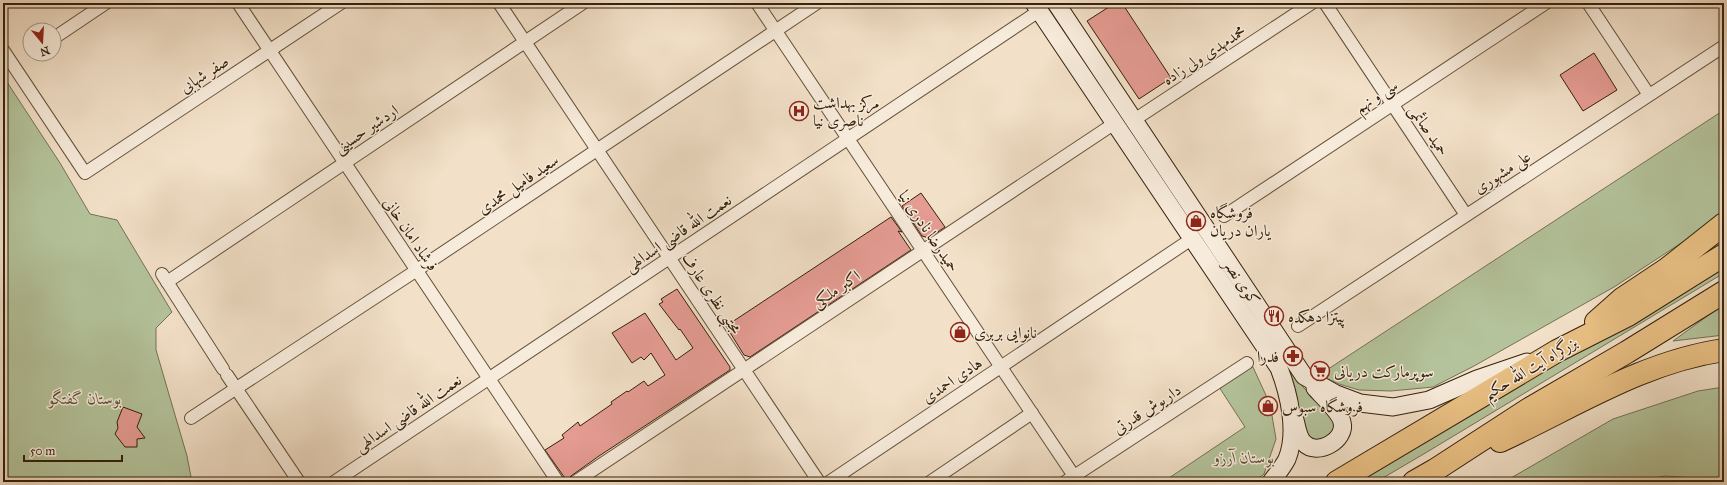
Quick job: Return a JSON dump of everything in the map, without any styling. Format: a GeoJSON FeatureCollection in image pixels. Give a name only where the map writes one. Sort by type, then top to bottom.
{"type":"FeatureCollection","features":[{"type":"Feature","properties":{"kind":"highway"},"geometry":{"type":"LineString","coordinates":[[1567,346],[1622,299],[1667,269],[1724,224]]}},
{"type":"Feature","properties":{"kind":"highway","name":"بزرگراه آیت الله حکیم"},"geometry":{"type":"LineString","coordinates":[[1337,482],[1567,346],[1628,315],[1724,255]]}},
{"type":"Feature","properties":{"kind":"highway"},"geometry":{"type":"LineString","coordinates":[[1414,482],[1529,409],[1627,352],[1724,292]]}},
{"type":"Feature","properties":{"kind":"highway"},"geometry":{"type":"LineString","coordinates":[[1435,470],[1540,423],[1606,388],[1639,373],[1691,356],[1724,350]]}},
{"type":"Feature","properties":{"kind":"main road","name":"کوی نصر"},"geometry":{"type":"LineString","coordinates":[[1057,3],[1304,376],[1336,394],[1360,403],[1381,407],[1403,407],[1428,400],[1477,379],[1567,346]]}},
{"type":"Feature","properties":{"kind":"main road","name":"کوی نصر"},"geometry":{"type":"LineString","coordinates":[[1036,7],[1279,368],[1290,399],[1291,445],[1286,460],[1271,482]]}},
{"type":"Feature","properties":{"kind":"main road"},"geometry":{"type":"LineString","coordinates":[[1290,399],[1301,439],[1304,444],[1309,447],[1316,448],[1324,447],[1338,440],[1342,431],[1342,421],[1338,414],[1304,376]]}},
{"type":"Feature","properties":{"kind":"street"},"geometry":{"type":"LineString","coordinates":[[62,33],[106,3]]}},
{"type":"Feature","properties":{"kind":"street","name":"فرشاد امان خانی"},"geometry":{"type":"LineString","coordinates":[[238,3],[558,482]]}},
{"type":"Feature","properties":{"kind":"street","name":"صفر شهابی"},"geometry":{"type":"LineString","coordinates":[[3,50],[85,173],[341,3]]}},
{"type":"Feature","properties":{"kind":"street","name":"مجتبی نظری عارف"},"geometry":{"type":"LineString","coordinates":[[499,3],[819,482]]}},
{"type":"Feature","properties":{"kind":"street","name":"اردشیر حسینی"},"geometry":{"type":"LineString","coordinates":[[236,389],[165,278],[344,162],[583,3]]}},
{"type":"Feature","properties":{"kind":"street","name":"حمیدرضا نادری نیا"},"geometry":{"type":"LineString","coordinates":[[757,3],[1032,413],[1072,480]]}},
{"type":"Feature","properties":{"kind":"street","name":"سعید فامیل محمدی"},"geometry":{"type":"LineString","coordinates":[[191,418],[817,3]]}},
{"type":"Feature","properties":{"kind":"street","name":"محمدمهدی ولی زاده"},"geometry":{"type":"LineString","coordinates":[[1134,120],[1312,3]]}},
{"type":"Feature","properties":{"kind":"street","name":"حمید صائمی"},"geometry":{"type":"LineString","coordinates":[[1325,3],[1466,215]]}},
{"type":"Feature","properties":{"kind":"street","name":"سی و نهم"},"geometry":{"type":"LineString","coordinates":[[1224,216],[1546,3]]}},
{"type":"Feature","properties":{"kind":"street"},"geometry":{"type":"LineString","coordinates":[[1588,3],[1650,95]]}},
{"type":"Feature","properties":{"kind":"street","name":"نعمت الله قاضی اسدالهی"},"geometry":{"type":"LineString","coordinates":[[334,482],[848,139],[1036,7]]}},
{"type":"Feature","properties":{"kind":"street","name":"علی مشهوری"},"geometry":{"type":"LineString","coordinates":[[1298,326],[1724,46]]}},
{"type":"Feature","properties":{"kind":"street","name":"اکبر ملکی"},"geometry":{"type":"LineString","coordinates":[[575,482],[1115,123]]}},
{"type":"Feature","properties":{"kind":"street","name":"هادی احمدی"},"geometry":{"type":"LineString","coordinates":[[829,482],[1192,238]]}},
{"type":"Feature","properties":{"kind":"street","name":"داریوش قدرتی"},"geometry":{"type":"LineString","coordinates":[[1072,480],[1247,363]]}},
{"type":"Feature","properties":{"kind":"street"},"geometry":{"type":"LineString","coordinates":[[236,389],[299,482]]}},
{"type":"Feature","properties":{"kind":"street"},"geometry":{"type":"LineString","coordinates":[[930,482],[1032,413]]}},
{"type":"Feature","properties":{"kind":"green space","name":"بوستان گفتگو"},"geometry":{"type":"Polygon","coordinates":[[[3,76],[60,163],[90,214],[117,220],[172,312],[156,328],[156,350],[187,456],[192,482],[3,482],[3,76]]]}},
{"type":"Feature","properties":{"kind":"green space"},"geometry":{"type":"Polygon","coordinates":[[[1724,110],[1724,209],[1695,234],[1614,287],[1474,366],[1433,387],[1391,391],[1359,390],[1339,384],[1319,375],[1724,110]]]}},
{"type":"Feature","properties":{"kind":"green space"},"geometry":{"type":"Polygon","coordinates":[[[1724,263],[1724,273],[1422,455],[1376,482],[1355,482],[1576,353],[1724,263]]]}},
{"type":"Feature","properties":{"kind":"green space"},"geometry":{"type":"Polygon","coordinates":[[[1724,304],[1724,335],[1673,341],[1724,304]]]}},
{"type":"Feature","properties":{"kind":"green space"},"geometry":{"type":"Polygon","coordinates":[[[1283,361],[1303,387],[1332,416],[1335,429],[1330,437],[1315,441],[1304,432],[1283,361]]]}},
{"type":"Feature","properties":{"kind":"green space","name":"بوستان آرزو"},"geometry":{"type":"Polygon","coordinates":[[[1252,365],[1270,404],[1276,439],[1264,474],[1254,482],[1163,482],[1245,427],[1219,387],[1252,365]]]}},
{"type":"Feature","properties":{"kind":"green space"},"geometry":{"type":"Polygon","coordinates":[[[1724,387],[1724,480],[1665,476],[1635,482],[1504,482],[1613,419],[1698,391],[1724,387]]]}},
{"type":"Feature","properties":{"kind":"building"},"geometry":{"type":"Polygon","coordinates":[[[1115,3],[1122,3],[1171,78],[1139,99],[1087,21],[1115,3]]]}},
{"type":"Feature","properties":{"kind":"building"},"geometry":{"type":"Polygon","coordinates":[[[1594,53],[1617,90],[1583,111],[1560,75],[1594,53]]]}},
{"type":"Feature","properties":{"kind":"building"},"geometry":{"type":"Polygon","coordinates":[[[921,193],[945,227],[929,238],[922,236],[902,206],[921,193]]]}},
{"type":"Feature","properties":{"kind":"building"},"geometry":{"type":"Polygon","coordinates":[[[891,217],[902,232],[898,231],[911,250],[750,357],[744,355],[726,326],[891,217]]]}},
{"type":"Feature","properties":{"kind":"building"},"geometry":{"type":"Polygon","coordinates":[[[677,289],[730,367],[730,370],[599,456],[571,476],[567,481],[545,450],[564,438],[562,435],[578,422],[580,426],[612,404],[611,402],[627,391],[628,392],[644,381],[648,386],[665,375],[651,353],[644,360],[641,357],[632,363],[612,333],[645,313],[676,360],[693,348],[680,329],[679,330],[659,304],[663,302],[661,299],[677,289]]]}},
{"type":"Feature","properties":{"kind":"building"},"geometry":{"type":"Polygon","coordinates":[[[123,407],[142,414],[137,427],[145,438],[137,439],[137,447],[125,447],[115,434],[118,428],[117,422],[123,407]]]}},
{"type":"Feature","properties":{"kind":"place","name":"مرکز بهداشت ناصری نیا"},"geometry":{"type":"Point","coordinates":[799,111]}},
{"type":"Feature","properties":{"kind":"place","name":"فروشگاه یاران دریان"},"geometry":{"type":"Point","coordinates":[1196,221]}},
{"type":"Feature","properties":{"kind":"place","name":"پیتزا دهکده"},"geometry":{"type":"Point","coordinates":[1274,316]}},
{"type":"Feature","properties":{"kind":"place","name":"نانوایی بربری"},"geometry":{"type":"Point","coordinates":[960,332]}},
{"type":"Feature","properties":{"kind":"place","name":"فدرا"},"geometry":{"type":"Point","coordinates":[1293,356]}},
{"type":"Feature","properties":{"kind":"place","name":"سوپرمارکت دریانی"},"geometry":{"type":"Point","coordinates":[1320,371]}},
{"type":"Feature","properties":{"kind":"place","name":"فروشگاه سبوس"},"geometry":{"type":"Point","coordinates":[1268,406]}}]}
